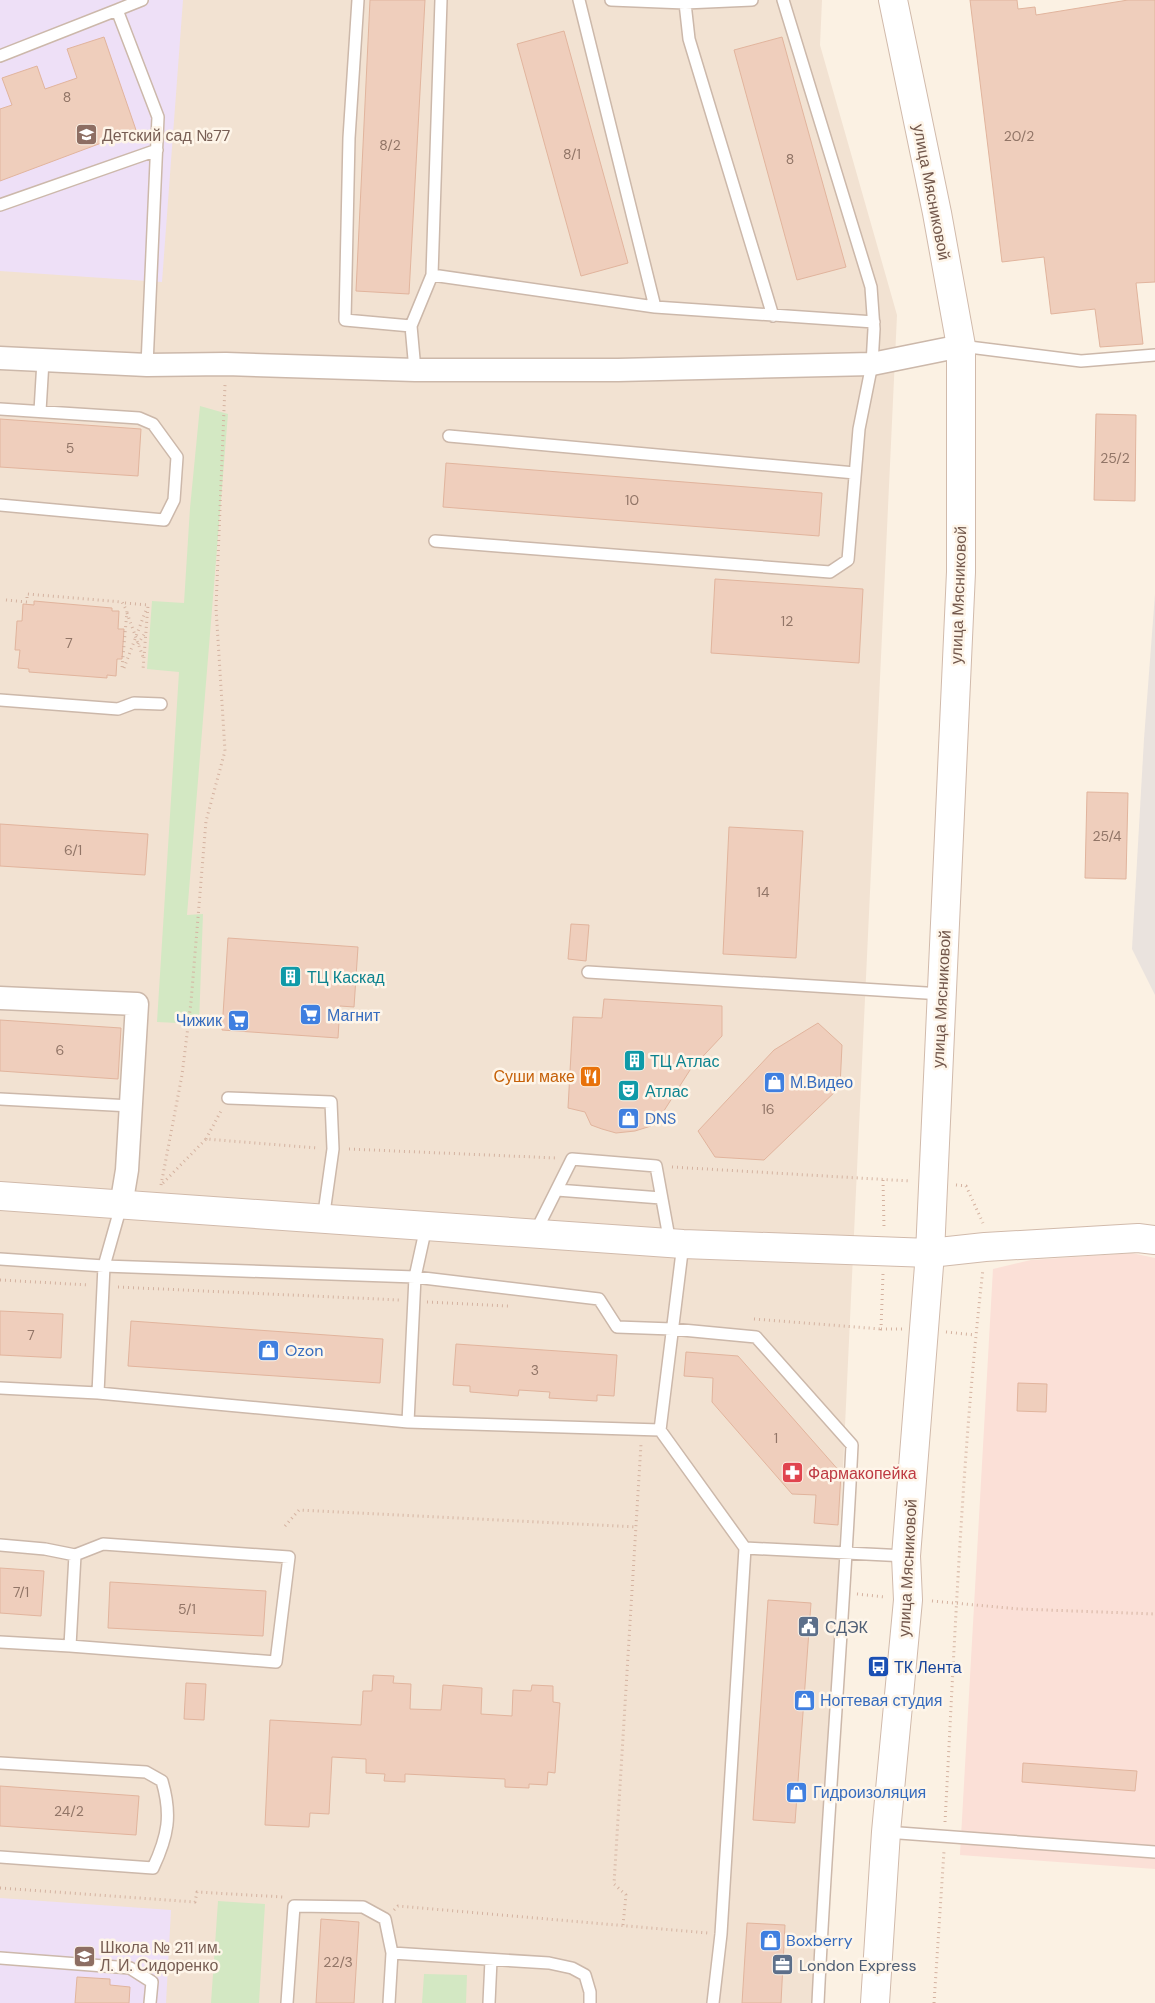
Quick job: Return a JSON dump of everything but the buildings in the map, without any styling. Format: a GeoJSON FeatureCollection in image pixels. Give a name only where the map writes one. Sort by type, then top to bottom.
{"type":"FeatureCollection","features":[{"type":"Feature","properties":{"kind":"street","name":"улица Мясниковой"},"geometry":{"type":"LineString","coordinates":[[875,2003],[886,1832],[908,1600],[906,1556],[930,1253],[961,572],[961,346],[937,213],[893,0]]}},
{"type":"Feature","properties":{"kind":"street"},"geometry":{"type":"LineString","coordinates":[[0,358],[147,365],[226,364],[416,370],[618,370],[872,364],[961,346]]}},
{"type":"Feature","properties":{"kind":"street"},"geometry":{"type":"LineString","coordinates":[[0,998],[137,1004],[125,1183],[121,1206]]}},
{"type":"Feature","properties":{"kind":"street"},"geometry":{"type":"LineString","coordinates":[[0,1196],[676,1244],[884,1252],[930,1253],[985,1247],[1128,1239],[1155,1240]]}},
{"type":"Feature","properties":{"kind":"lane"},"geometry":{"type":"LineString","coordinates":[[0,56],[142,0]]}},
{"type":"Feature","properties":{"kind":"lane"},"geometry":{"type":"LineString","coordinates":[[358,0],[348,147],[345,320],[411,326]]}},
{"type":"Feature","properties":{"kind":"lane"},"geometry":{"type":"LineString","coordinates":[[416,370],[411,326],[432,275],[441,0]]}},
{"type":"Feature","properties":{"kind":"lane"},"geometry":{"type":"LineString","coordinates":[[579,0],[655,308]]}},
{"type":"Feature","properties":{"kind":"lane"},"geometry":{"type":"LineString","coordinates":[[611,0],[685,3],[752,0]]}},
{"type":"Feature","properties":{"kind":"lane"},"geometry":{"type":"LineString","coordinates":[[436,541],[830,572],[848,560],[859,429],[872,364],[874,322],[871,287],[783,0]]}},
{"type":"Feature","properties":{"kind":"lane"},"geometry":{"type":"LineString","coordinates":[[685,3],[689,39],[773,316]]}},
{"type":"Feature","properties":{"kind":"lane"},"geometry":{"type":"LineString","coordinates":[[117,10],[158,117],[147,365]]}},
{"type":"Feature","properties":{"kind":"lane"},"geometry":{"type":"LineString","coordinates":[[0,205],[157,150]]}},
{"type":"Feature","properties":{"kind":"lane"},"geometry":{"type":"LineString","coordinates":[[432,275],[655,308],[874,322]]}},
{"type":"Feature","properties":{"kind":"lane"},"geometry":{"type":"LineString","coordinates":[[961,346],[1081,361],[1155,355]]}},
{"type":"Feature","properties":{"kind":"lane"},"geometry":{"type":"LineString","coordinates":[[40,411],[43,361]]}},
{"type":"Feature","properties":{"kind":"lane"},"geometry":{"type":"LineString","coordinates":[[0,409],[140,418],[153,424],[167,441],[177,458],[174,500],[164,520],[0,505]]}},
{"type":"Feature","properties":{"kind":"lane"},"geometry":{"type":"LineString","coordinates":[[449,436],[855,473]]}},
{"type":"Feature","properties":{"kind":"lane"},"geometry":{"type":"LineString","coordinates":[[0,700],[118,709],[134,702],[160,704]]}},
{"type":"Feature","properties":{"kind":"lane"},"geometry":{"type":"LineString","coordinates":[[588,972],[942,994]]}},
{"type":"Feature","properties":{"kind":"lane"},"geometry":{"type":"LineString","coordinates":[[228,1098],[331,1102],[333,1149],[323,1220]]}},
{"type":"Feature","properties":{"kind":"lane"},"geometry":{"type":"LineString","coordinates":[[0,1099],[131,1106]]}},
{"type":"Feature","properties":{"kind":"lane"},"geometry":{"type":"LineString","coordinates":[[534,1234],[572,1159],[656,1166],[662,1198],[676,1244],[672,1329],[660,1430],[744,1548],[721,1934],[713,2003]]}},
{"type":"Feature","properties":{"kind":"lane"},"geometry":{"type":"LineString","coordinates":[[557,1190],[662,1198]]}},
{"type":"Feature","properties":{"kind":"lane"},"geometry":{"type":"LineString","coordinates":[[98,1393],[104,1266],[121,1206]]}},
{"type":"Feature","properties":{"kind":"lane"},"geometry":{"type":"LineString","coordinates":[[408,1422],[415,1277],[426,1227]]}},
{"type":"Feature","properties":{"kind":"lane"},"geometry":{"type":"LineString","coordinates":[[0,1259],[104,1266],[415,1277],[599,1299],[617,1327],[672,1329],[756,1338],[852,1446],[847,1554],[824,1881],[818,2003]]}},
{"type":"Feature","properties":{"kind":"lane"},"geometry":{"type":"LineString","coordinates":[[0,1388],[98,1393],[408,1422],[660,1430]]}},
{"type":"Feature","properties":{"kind":"lane"},"geometry":{"type":"LineString","coordinates":[[0,1545],[45,1549],[75,1555],[103,1544],[289,1557],[276,1662],[0,1642]]}},
{"type":"Feature","properties":{"kind":"lane"},"geometry":{"type":"LineString","coordinates":[[744,1548],[906,1556]]}},
{"type":"Feature","properties":{"kind":"lane"},"geometry":{"type":"LineString","coordinates":[[70,1646],[75,1555]]}},
{"type":"Feature","properties":{"kind":"lane"},"geometry":{"type":"LineString","coordinates":[[0,1763],[146,1772],[162,1781],[168,1800],[166,1841],[153,1868],[0,1857]]}},
{"type":"Feature","properties":{"kind":"lane"},"geometry":{"type":"LineString","coordinates":[[886,1832],[1155,1852]]}},
{"type":"Feature","properties":{"kind":"lane"},"geometry":{"type":"LineString","coordinates":[[287,2003],[294,1906],[363,1907],[385,1920],[392,1953],[389,2003]]}},
{"type":"Feature","properties":{"kind":"lane"},"geometry":{"type":"LineString","coordinates":[[392,1953],[549,1963],[572,1968],[585,1975],[590,1992],[590,2003]]}},
{"type":"Feature","properties":{"kind":"lane"},"geometry":{"type":"LineString","coordinates":[[0,1958],[130,1968],[152,1982],[150,2003]]}},
{"type":"Feature","properties":{"kind":"lane"},"geometry":{"type":"LineString","coordinates":[[489,2003],[491,1960]]}},
{"type":"Feature","properties":{"kind":"path"},"geometry":{"type":"LineString","coordinates":[[161,1185],[182,1076],[187,1039],[206,821],[225,751],[216,608],[226,364]]}},
{"type":"Feature","properties":{"kind":"path"},"geometry":{"type":"LineString","coordinates":[[6,600],[27,602],[27,594],[148,605]]}},
{"type":"Feature","properties":{"kind":"path"},"geometry":{"type":"LineString","coordinates":[[124,604],[144,660]]}},
{"type":"Feature","properties":{"kind":"path"},"geometry":{"type":"LineString","coordinates":[[127,611],[123,668],[148,605]]}},
{"type":"Feature","properties":{"kind":"path"},"geometry":{"type":"LineString","coordinates":[[143,670],[148,605]]}},
{"type":"Feature","properties":{"kind":"path"},"geometry":{"type":"LineString","coordinates":[[141,624],[146,629]]}},
{"type":"Feature","properties":{"kind":"path"},"geometry":{"type":"LineString","coordinates":[[138,644],[146,629]]}},
{"type":"Feature","properties":{"kind":"path"},"geometry":{"type":"LineString","coordinates":[[206,1139],[228,1098]]}},
{"type":"Feature","properties":{"kind":"path"},"geometry":{"type":"LineString","coordinates":[[881,1329],[884,1252],[883,1180]]}},
{"type":"Feature","properties":{"kind":"path"},"geometry":{"type":"LineString","coordinates":[[0,1280],[510,1306]]}},
{"type":"Feature","properties":{"kind":"path"},"geometry":{"type":"LineString","coordinates":[[752,1319],[975,1335]]}},
{"type":"Feature","properties":{"kind":"path"},"geometry":{"type":"LineString","coordinates":[[623,1926],[626,1895],[614,1884],[642,1430]]}},
{"type":"Feature","properties":{"kind":"path"},"geometry":{"type":"LineString","coordinates":[[285,1526],[300,1510],[636,1527]]}},
{"type":"Feature","properties":{"kind":"path"},"geometry":{"type":"LineString","coordinates":[[966,1606],[1155,1614]]}},
{"type":"Feature","properties":{"kind":"path"},"geometry":{"type":"LineString","coordinates":[[0,1888],[196,1902],[196,1892],[216,1893],[294,1898],[294,1906]]}},
{"type":"Feature","properties":{"kind":"path"},"geometry":{"type":"LineString","coordinates":[[385,1920],[398,1906],[721,1934]]}},
{"type":"Feature","properties":{"kind":"shaded area"},"geometry":{"type":"Polygon","coordinates":[[[0,0],[822,0],[820,45],[897,315],[818,2003],[0,2003],[0,0]]]}},
{"type":"Feature","properties":{"kind":"shaded area","name":"Детский сад №77"},"geometry":{"type":"Polygon","coordinates":[[[0,0],[183,0],[162,282],[0,271],[0,0]]]}},
{"type":"Feature","properties":{"kind":"shaded area"},"geometry":{"type":"Polygon","coordinates":[[[1155,594],[1155,995],[1132,949],[1144,739],[1155,594]]]}},
{"type":"Feature","properties":{"kind":"shaded area"},"geometry":{"type":"Polygon","coordinates":[[[1132,1253],[1155,1258],[1155,1869],[960,1855],[993,1269],[1031,1260],[1132,1253]]]}},
{"type":"Feature","properties":{"kind":"shaded area","name":"Школа № 211 им. Л. И. Сидоренко"},"geometry":{"type":"Polygon","coordinates":[[[0,1898],[171,1910],[166,2003],[0,2003],[0,1898]]]}},
{"type":"Feature","properties":{"kind":"green space"},"geometry":{"type":"Polygon","coordinates":[[[200,406],[228,414],[187,915],[203,914],[199,1024],[157,1022],[179,672],[147,669],[152,601],[184,603],[190,508],[200,406]]]}},
{"type":"Feature","properties":{"kind":"green space"},"geometry":{"type":"Polygon","coordinates":[[[218,1901],[265,1904],[259,2003],[211,2003],[218,1901]]]}},
{"type":"Feature","properties":{"kind":"green space"},"geometry":{"type":"Polygon","coordinates":[[[424,1974],[467,1975],[466,2003],[422,2003],[424,1974]]]}},
{"type":"Feature","properties":{"kind":"place","name":"Детский сад №77"},"geometry":{"type":"Point","coordinates":[86,135]}},
{"type":"Feature","properties":{"kind":"place","name":"ТЦ Каскад"},"geometry":{"type":"Point","coordinates":[291,977]}},
{"type":"Feature","properties":{"kind":"place","name":"Магнит"},"geometry":{"type":"Point","coordinates":[311,1015]}},
{"type":"Feature","properties":{"kind":"place","name":"Чижик"},"geometry":{"type":"Point","coordinates":[238,1020]}},
{"type":"Feature","properties":{"kind":"place","name":"ТЦ Атлас"},"geometry":{"type":"Point","coordinates":[634,1061]}},
{"type":"Feature","properties":{"kind":"place","name":"Суши маке"},"geometry":{"type":"Point","coordinates":[591,1076]}},
{"type":"Feature","properties":{"kind":"place","name":"М.Видео"},"geometry":{"type":"Point","coordinates":[774,1082]}},
{"type":"Feature","properties":{"kind":"place","name":"Атлас"},"geometry":{"type":"Point","coordinates":[629,1091]}},
{"type":"Feature","properties":{"kind":"place","name":"DNS"},"geometry":{"type":"Point","coordinates":[629,1118]}},
{"type":"Feature","properties":{"kind":"place","name":"Ozon"},"geometry":{"type":"Point","coordinates":[269,1350]}},
{"type":"Feature","properties":{"kind":"place","name":"Фармакопейка"},"geometry":{"type":"Point","coordinates":[792,1473]}},
{"type":"Feature","properties":{"kind":"place","name":"СДЭК"},"geometry":{"type":"Point","coordinates":[809,1627]}},
{"type":"Feature","properties":{"kind":"place","name":"ТК Лента"},"geometry":{"type":"Point","coordinates":[878,1667]}},
{"type":"Feature","properties":{"kind":"place","name":"Ногтевая студия"},"geometry":{"type":"Point","coordinates":[804,1700]}},
{"type":"Feature","properties":{"kind":"place","name":"Гидроизоляция"},"geometry":{"type":"Point","coordinates":[797,1792]}},
{"type":"Feature","properties":{"kind":"place","name":"Boxberry"},"geometry":{"type":"Point","coordinates":[770,1940]}},
{"type":"Feature","properties":{"kind":"place","name":"Школа № 211 им. Л. И. Сидоренко"},"geometry":{"type":"Point","coordinates":[84,1956]}},
{"type":"Feature","properties":{"kind":"place","name":"London Express"},"geometry":{"type":"Point","coordinates":[783,1965]}}]}
